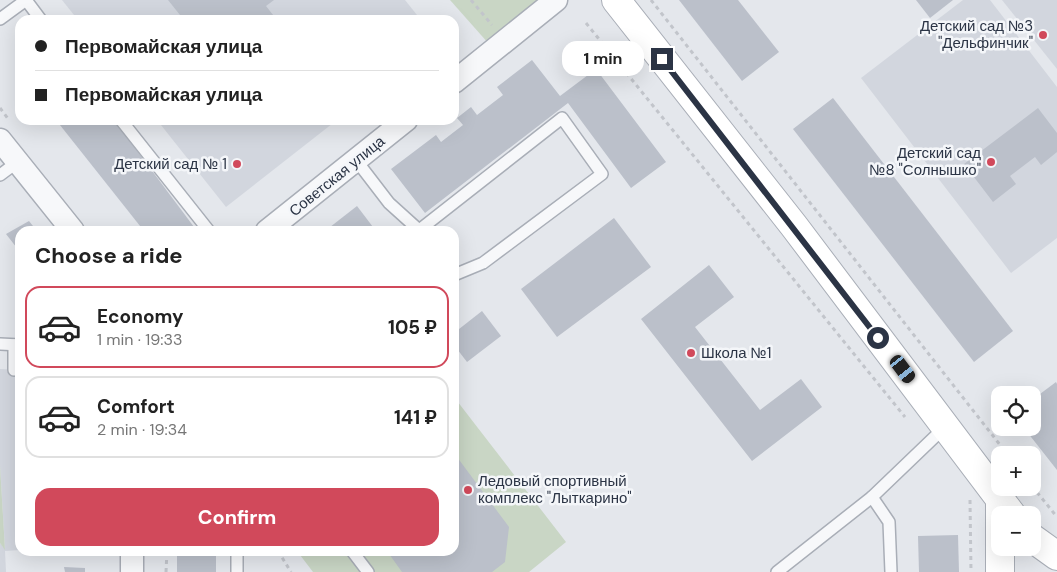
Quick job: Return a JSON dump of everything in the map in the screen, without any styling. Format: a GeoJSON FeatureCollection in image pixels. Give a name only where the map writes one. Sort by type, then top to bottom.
{"type":"FeatureCollection","features":[{"type":"Feature","properties":{"kind":"street"},"geometry":{"type":"LineString","coordinates":[[459,78],[556,0]]}},
{"type":"Feature","properties":{"kind":"street"},"geometry":{"type":"LineString","coordinates":[[616,0],[794,226],[936,435],[1003,506]]}},
{"type":"Feature","properties":{"kind":"street","name":"Советская улица"},"geometry":{"type":"LineString","coordinates":[[273,226],[400,125]]}},
{"type":"Feature","properties":{"kind":"street"},"geometry":{"type":"LineString","coordinates":[[0,140],[8,169],[68,226]]}},
{"type":"Feature","properties":{"kind":"street"},"geometry":{"type":"LineString","coordinates":[[1041,544],[1057,556]]}},
{"type":"Feature","properties":{"kind":"street"},"geometry":{"type":"LineString","coordinates":[[132,556],[132,572]]}},
{"type":"Feature","properties":{"kind":"street"},"geometry":{"type":"LineString","coordinates":[[1000,572],[1002,556]]}},
{"type":"Feature","properties":{"kind":"lane"},"geometry":{"type":"LineString","coordinates":[[0,19],[26,0],[37,15]]}},
{"type":"Feature","properties":{"kind":"lane"},"geometry":{"type":"LineString","coordinates":[[425,226],[562,118],[602,174],[483,263],[459,273]]}},
{"type":"Feature","properties":{"kind":"lane"},"geometry":{"type":"LineString","coordinates":[[125,125],[205,226]]}},
{"type":"Feature","properties":{"kind":"lane"},"geometry":{"type":"LineString","coordinates":[[356,160],[389,203],[414,226]]}},
{"type":"Feature","properties":{"kind":"lane"},"geometry":{"type":"LineString","coordinates":[[0,344],[15,345]]}},
{"type":"Feature","properties":{"kind":"lane"},"geometry":{"type":"LineString","coordinates":[[14,370],[15,362]]}},
{"type":"Feature","properties":{"kind":"lane"},"geometry":{"type":"LineString","coordinates":[[777,572],[872,497],[936,435]]}},
{"type":"Feature","properties":{"kind":"lane"},"geometry":{"type":"LineString","coordinates":[[872,497],[890,522],[891,572]]}},
{"type":"Feature","properties":{"kind":"lane"},"geometry":{"type":"LineString","coordinates":[[236,556],[237,572]]}},
{"type":"Feature","properties":{"kind":"lane"},"geometry":{"type":"LineString","coordinates":[[356,556],[368,572]]}},
{"type":"Feature","properties":{"kind":"path"},"geometry":{"type":"LineString","coordinates":[[471,0],[495,29]]}},
{"type":"Feature","properties":{"kind":"path"},"geometry":{"type":"LineString","coordinates":[[651,0],[1001,446]]}},
{"type":"Feature","properties":{"kind":"path"},"geometry":{"type":"LineString","coordinates":[[586,23],[936,435]]}},
{"type":"Feature","properties":{"kind":"path"},"geometry":{"type":"LineString","coordinates":[[1040,496],[1057,517]]}},
{"type":"Feature","properties":{"kind":"path"},"geometry":{"type":"LineString","coordinates":[[970,498],[971,572]]}},
{"type":"Feature","properties":{"kind":"path"},"geometry":{"type":"LineString","coordinates":[[166,556],[166,572]]}},
{"type":"Feature","properties":{"kind":"path"},"geometry":{"type":"LineString","coordinates":[[281,556],[291,572]]}},
{"type":"Feature","properties":{"kind":"shaded area"},"geometry":{"type":"Polygon","coordinates":[[[62,0],[405,0],[417,15],[74,15],[62,0]]]}},
{"type":"Feature","properties":{"kind":"shaded area","name":"Детский сад №8 \"Солнышко\""},"geometry":{"type":"Polygon","coordinates":[[[963,0],[990,0],[1057,87],[1057,238],[1011,273],[861,78],[963,0]]]}},
{"type":"Feature","properties":{"kind":"shaded area","name":"Детский сад №3 \"Дельфинчик\""},"geometry":{"type":"Polygon","coordinates":[[[1002,0],[1057,0],[1057,69],[1002,0]]]}},
{"type":"Feature","properties":{"kind":"shaded area","name":"Детский сад № 1"},"geometry":{"type":"Polygon","coordinates":[[[161,125],[331,125],[226,207],[161,125]]]}},
{"type":"Feature","properties":{"kind":"shaded area"},"geometry":{"type":"Polygon","coordinates":[[[0,369],[15,370],[15,550],[5,551],[6,572],[0,572],[0,543],[5,549],[0,465],[0,369]]]}},
{"type":"Feature","properties":{"kind":"green space"},"geometry":{"type":"Polygon","coordinates":[[[450,0],[542,0],[489,44],[450,0]]]}},
{"type":"Feature","properties":{"kind":"green space"},"geometry":{"type":"Polygon","coordinates":[[[459,403],[566,542],[529,572],[313,572],[301,556],[459,556],[459,403]]]}},
{"type":"Feature","properties":{"kind":"green space"},"geometry":{"type":"Polygon","coordinates":[[[0,465],[5,550],[0,543],[0,465]]]}},
{"type":"Feature","properties":{"kind":"building"},"geometry":{"type":"Polygon","coordinates":[[[168,0],[274,0],[266,6],[273,15],[180,15],[168,0]]]}},
{"type":"Feature","properties":{"kind":"building"},"geometry":{"type":"Polygon","coordinates":[[[679,0],[738,0],[779,52],[742,81],[679,0]]]}},
{"type":"Feature","properties":{"kind":"building"},"geometry":{"type":"Polygon","coordinates":[[[916,0],[953,0],[930,18],[916,0]]]}},
{"type":"Feature","properties":{"kind":"building"},"geometry":{"type":"Polygon","coordinates":[[[532,60],[560,96],[596,69],[666,162],[631,188],[568,103],[425,213],[391,169],[436,135],[441,142],[463,125],[459,120],[459,116],[471,107],[477,115],[503,95],[497,87],[532,60]]]}},
{"type":"Feature","properties":{"kind":"building"},"geometry":{"type":"Polygon","coordinates":[[[833,98],[1013,331],[974,362],[793,129],[833,98]]]}},
{"type":"Feature","properties":{"kind":"building"},"geometry":{"type":"Polygon","coordinates":[[[1038,108],[1057,133],[1057,152],[1041,165],[1035,157],[1010,176],[1016,184],[993,202],[964,164],[1038,108]]]}},
{"type":"Feature","properties":{"kind":"building"},"geometry":{"type":"Polygon","coordinates":[[[60,125],[118,125],[193,226],[140,226],[60,125]]]}},
{"type":"Feature","properties":{"kind":"building"},"geometry":{"type":"Polygon","coordinates":[[[357,206],[372,226],[331,226],[357,206]]]}},
{"type":"Feature","properties":{"kind":"building"},"geometry":{"type":"Polygon","coordinates":[[[614,218],[651,267],[557,337],[521,289],[614,218]]]}},
{"type":"Feature","properties":{"kind":"building"},"geometry":{"type":"Polygon","coordinates":[[[29,221],[33,226],[20,226],[29,221]]]}},
{"type":"Feature","properties":{"kind":"building"},"geometry":{"type":"Polygon","coordinates":[[[15,229],[15,246],[6,234],[15,229]]]}},
{"type":"Feature","properties":{"kind":"building","name":"Школа №1"},"geometry":{"type":"Polygon","coordinates":[[[709,265],[734,297],[695,327],[760,410],[801,379],[822,407],[752,461],[641,319],[709,265]]]}},
{"type":"Feature","properties":{"kind":"building"},"geometry":{"type":"Polygon","coordinates":[[[482,311],[501,336],[467,362],[459,352],[459,329],[482,311]]]}},
{"type":"Feature","properties":{"kind":"building"},"geometry":{"type":"Polygon","coordinates":[[[1056,382],[1057,470],[1041,450],[1041,446],[1038,446],[1030,436],[1041,436],[1041,393],[1056,382]]]}},
{"type":"Feature","properties":{"kind":"building","name":"Ледовый спортивный комплекс \"Лыткарино\""},"geometry":{"type":"Polygon","coordinates":[[[459,460],[509,527],[505,562],[492,572],[402,572],[391,556],[459,556],[459,460]]]}},
{"type":"Feature","properties":{"kind":"building"},"geometry":{"type":"Polygon","coordinates":[[[958,535],[959,572],[919,572],[918,536],[958,535]]]}},
{"type":"Feature","properties":{"kind":"building"},"geometry":{"type":"Polygon","coordinates":[[[177,556],[216,556],[216,572],[177,572],[177,556]]]}},
{"type":"Feature","properties":{"kind":"building"},"geometry":{"type":"Polygon","coordinates":[[[64,567],[85,568],[85,572],[65,572],[64,567]]]}},
{"type":"Feature","properties":{"kind":"place","name":"Детский сад №3 \"Дельфинчик\""},"geometry":{"type":"Point","coordinates":[1043,35]}},
{"type":"Feature","properties":{"kind":"place","name":"Детский сад №8 \"Солнышко\""},"geometry":{"type":"Point","coordinates":[991,162]}},
{"type":"Feature","properties":{"kind":"place","name":"Детский сад № 1"},"geometry":{"type":"Point","coordinates":[237,164]}},
{"type":"Feature","properties":{"kind":"place","name":"Школа №1"},"geometry":{"type":"Point","coordinates":[691,353]}},
{"type":"Feature","properties":{"kind":"place","name":"Ледовый спортивный комплекс \"Лыткарино\""},"geometry":{"type":"Point","coordinates":[468,490]}},
{"type":"Feature","properties":{"kind":"route"},"geometry":{"type":"LineString","coordinates":[[662,59],[754,178],[794,226],[878,338]]}}]}
